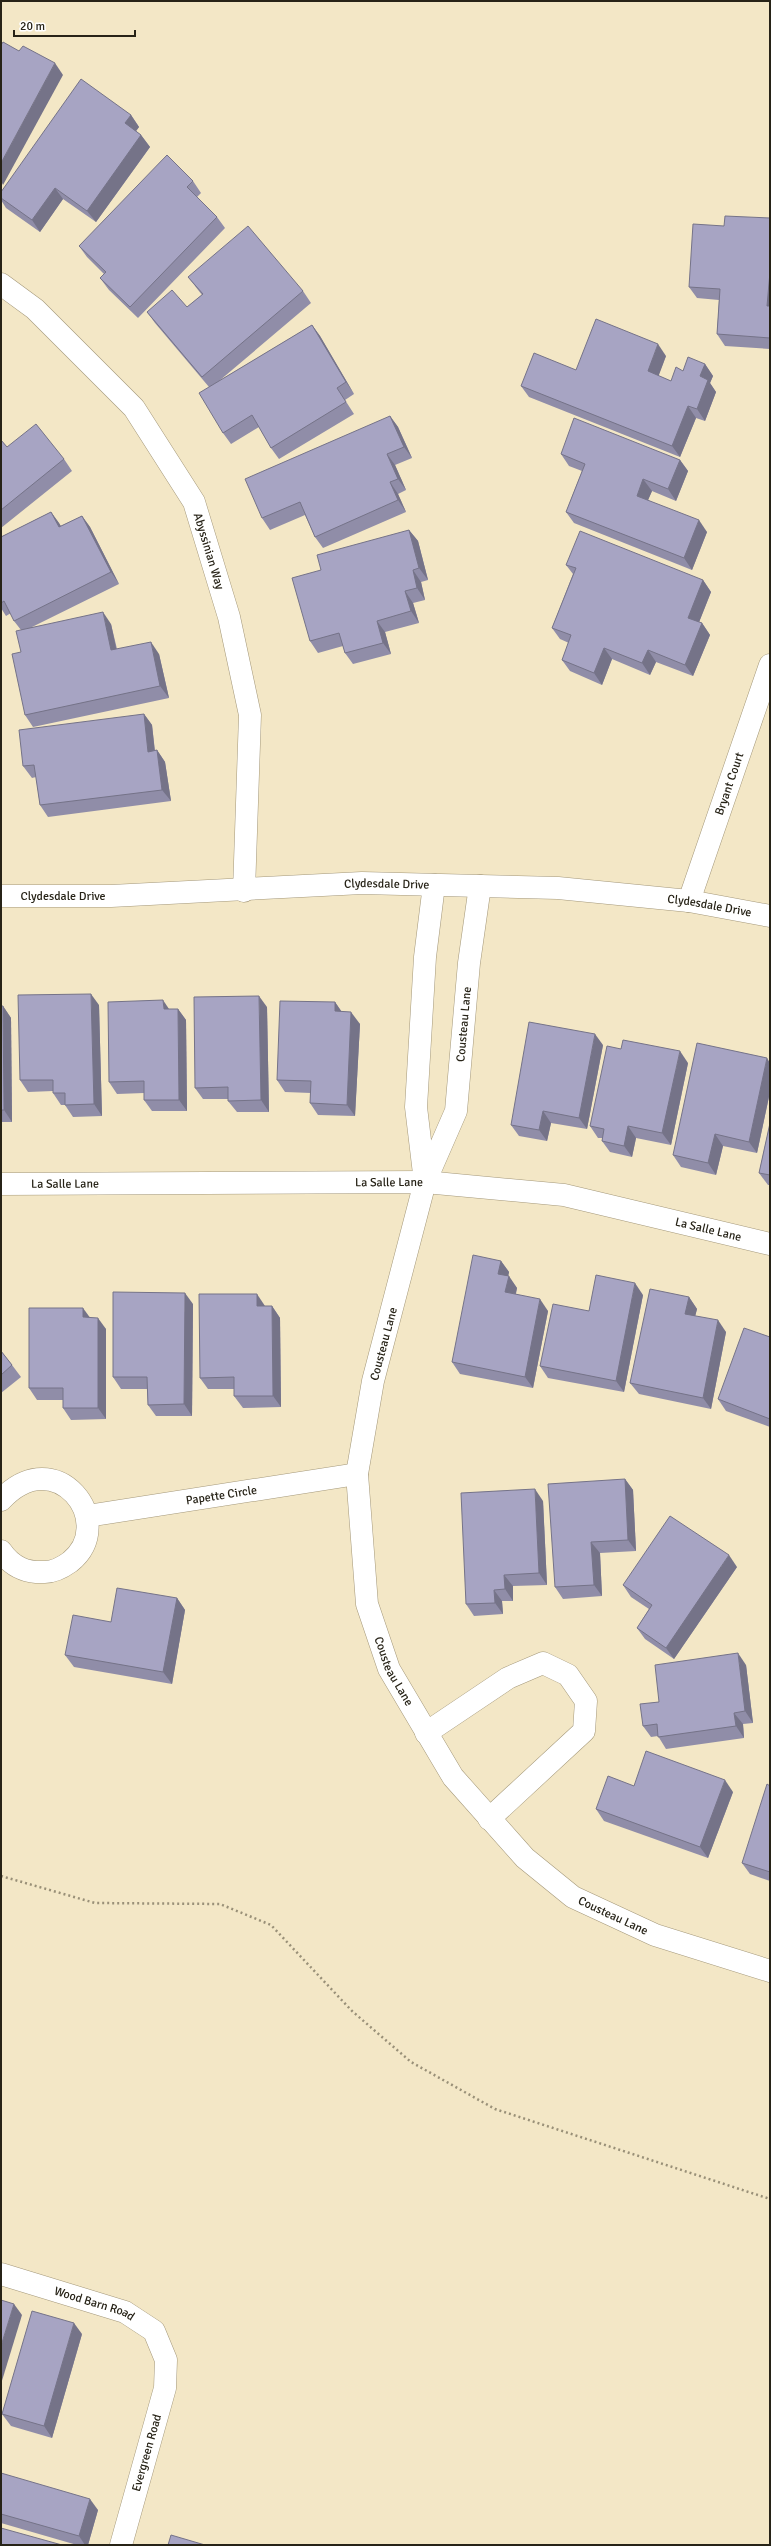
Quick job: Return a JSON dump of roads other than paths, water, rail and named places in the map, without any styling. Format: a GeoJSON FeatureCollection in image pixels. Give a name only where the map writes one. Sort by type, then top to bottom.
{"type":"FeatureCollection","features":[{"type":"Feature","properties":{"kind":"street","name":"Abyssinian Way"},"geometry":{"type":"LineString","coordinates":[[1,284],[36,309],[134,408],[194,502],[229,617],[250,715],[244,891]]}},
{"type":"Feature","properties":{"kind":"street","name":"Bryant Court"},"geometry":{"type":"LineString","coordinates":[[689,901],[770,665]]}},
{"type":"Feature","properties":{"kind":"street","name":"Clydesdale Drive"},"geometry":{"type":"LineString","coordinates":[[1,896],[111,896],[244,891],[362,883],[558,888],[689,901],[770,916]]}},
{"type":"Feature","properties":{"kind":"street","name":"Cousteau Lane"},"geometry":{"type":"LineString","coordinates":[[425,1182],[416,1107],[425,957],[434,885]]}},
{"type":"Feature","properties":{"kind":"street","name":"Cousteau Lane"},"geometry":{"type":"LineString","coordinates":[[480,886],[470,963],[456,1111],[425,1182],[373,1381],[357,1474],[367,1604],[389,1669],[453,1777],[525,1858],[573,1897],[655,1936],[770,1971]]}},
{"type":"Feature","properties":{"kind":"street","name":"La Salle Lane"},"geometry":{"type":"LineString","coordinates":[[1,1184],[425,1182],[564,1194],[770,1244]]}},
{"type":"Feature","properties":{"kind":"street","name":"Papette Circle"},"geometry":{"type":"LineString","coordinates":[[87,1516],[357,1474]]}},
{"type":"Feature","properties":{"kind":"street"},"geometry":{"type":"LineString","coordinates":[[1,1500],[11,1489],[25,1481],[40,1478],[56,1481],[70,1488],[80,1501],[87,1516],[88,1531],[83,1545],[75,1558],[63,1567],[49,1572],[34,1573],[20,1568],[7,1560],[1,1551]]}},
{"type":"Feature","properties":{"kind":"street"},"geometry":{"type":"LineString","coordinates":[[426,1732],[508,1678],[544,1663],[568,1674],[586,1701],[584,1731],[545,1770],[489,1819]]}},
{"type":"Feature","properties":{"kind":"street","name":"Wood Barn Road"},"geometry":{"type":"LineString","coordinates":[[1,2274],[125,2312],[154,2331],[166,2360]]}},
{"type":"Feature","properties":{"kind":"street","name":"Evergreen Road"},"geometry":{"type":"LineString","coordinates":[[121,2545],[165,2388],[166,2360]]}}]}
